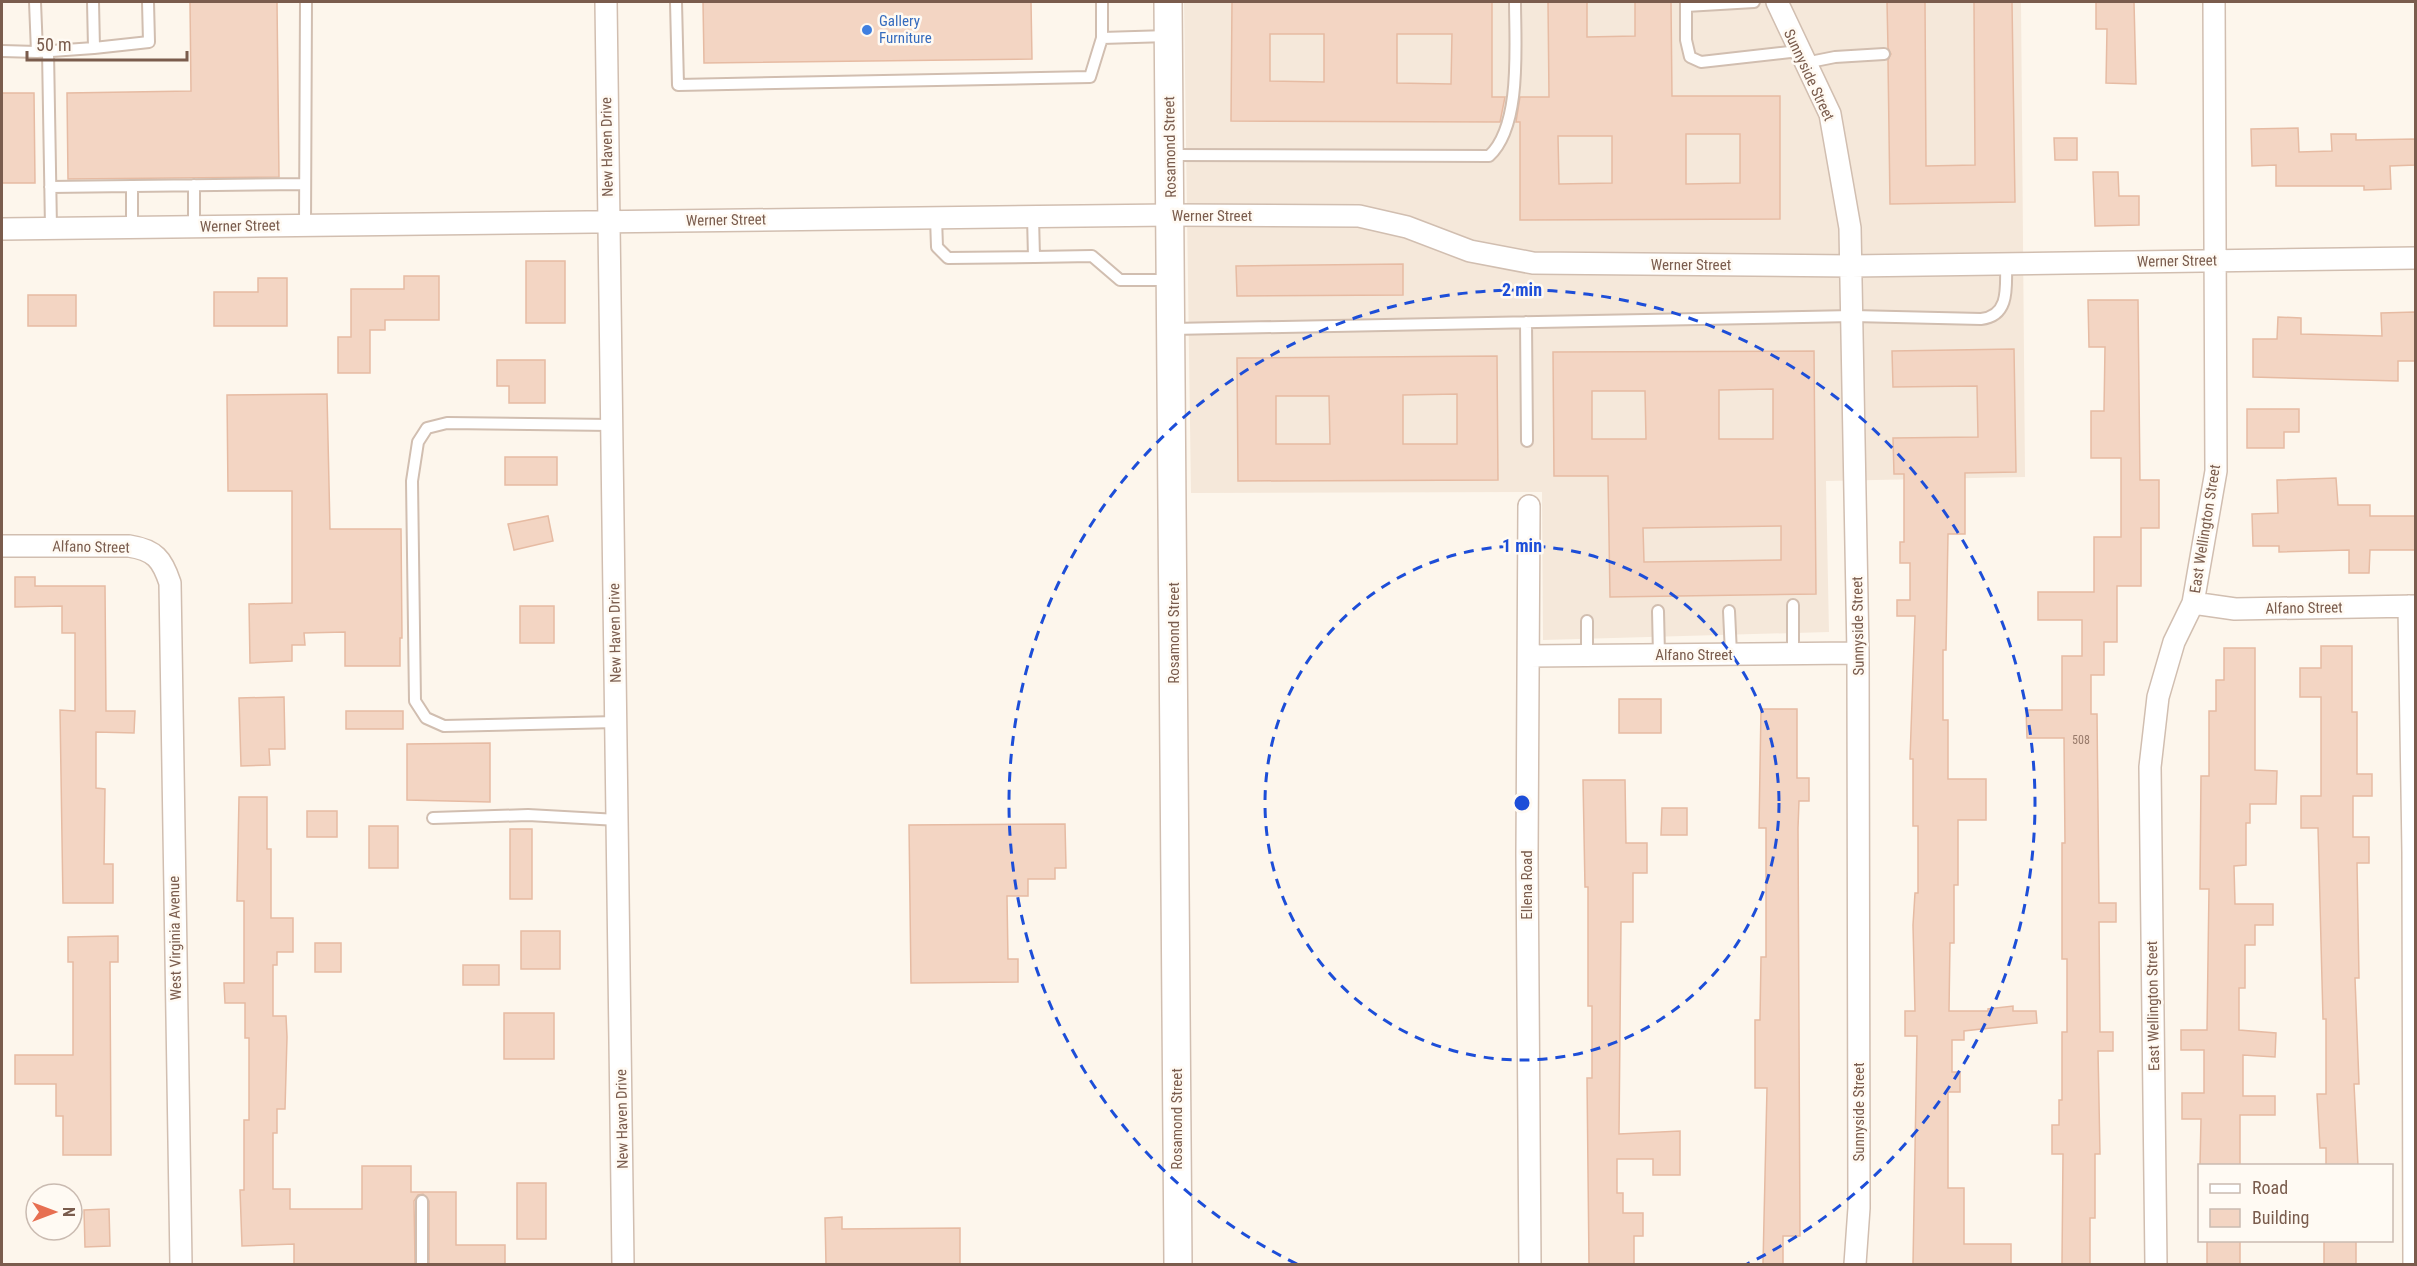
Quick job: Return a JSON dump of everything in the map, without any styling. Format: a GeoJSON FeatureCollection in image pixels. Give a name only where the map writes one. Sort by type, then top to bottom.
{"type":"FeatureCollection","features":[{"type":"Feature","properties":{"kind":"street","name":"New Haven Drive"},"geometry":{"type":"LineString","coordinates":[[606,2],[623,1264]]}},
{"type":"Feature","properties":{"kind":"street","name":"Rosamond Street"},"geometry":{"type":"LineString","coordinates":[[1168,2],[1178,1264]]}},
{"type":"Feature","properties":{"kind":"street","name":"Sunnyside Street"},"geometry":{"type":"LineString","coordinates":[[1777,2],[1830,114],[1850,228],[1858,653],[1859,1208],[1855,1264]]}},
{"type":"Feature","properties":{"kind":"street","name":"East Wellington Street"},"geometry":{"type":"LineString","coordinates":[[2156,1264],[2150,767],[2158,697],[2174,642],[2193,603],[2217,471],[2214,2]]}},
{"type":"Feature","properties":{"kind":"street","name":"Werner Street"},"geometry":{"type":"LineString","coordinates":[[2,229],[1171,215],[1359,216],[1407,226],[1470,251],[1533,262],[1851,266],[2415,258]]}},
{"type":"Feature","properties":{"kind":"street","name":"Ellena Road"},"geometry":{"type":"LineString","coordinates":[[1529,506],[1527,854],[1530,1264]]}},
{"type":"Feature","properties":{"kind":"street","name":"Alfano Street"},"geometry":{"type":"LineString","coordinates":[[2,546],[129,546],[145,549],[163,563],[170,583],[170,611]]}},
{"type":"Feature","properties":{"kind":"street","name":"Alfano Street"},"geometry":{"type":"LineString","coordinates":[[2193,603],[2235,609],[2412,606]]}},
{"type":"Feature","properties":{"kind":"street"},"geometry":{"type":"LineString","coordinates":[[2412,606],[2414,1264]]}},
{"type":"Feature","properties":{"kind":"street","name":"West Virginia Avenue"},"geometry":{"type":"LineString","coordinates":[[170,611],[181,1264]]}},
{"type":"Feature","properties":{"kind":"street","name":"Alfano Street"},"geometry":{"type":"LineString","coordinates":[[1529,656],[1858,653]]}},
{"type":"Feature","properties":{"kind":"lane"},"geometry":{"type":"LineString","coordinates":[[35,2],[43,51],[51,228]]}},
{"type":"Feature","properties":{"kind":"lane"},"geometry":{"type":"LineString","coordinates":[[93,2],[94,48]]}},
{"type":"Feature","properties":{"kind":"lane"},"geometry":{"type":"LineString","coordinates":[[2,51],[94,48],[149,42],[148,2]]}},
{"type":"Feature","properties":{"kind":"lane"},"geometry":{"type":"LineString","coordinates":[[305,225],[306,2]]}},
{"type":"Feature","properties":{"kind":"lane"},"geometry":{"type":"LineString","coordinates":[[676,2],[678,85],[1090,77],[1102,38],[1102,2]]}},
{"type":"Feature","properties":{"kind":"lane"},"geometry":{"type":"LineString","coordinates":[[1170,155],[1489,156],[1499,147],[1511,106],[1516,60],[1515,2]]}},
{"type":"Feature","properties":{"kind":"lane"},"geometry":{"type":"LineString","coordinates":[[1754,2],[1686,4],[1686,40],[1690,57],[1701,62],[1884,54]]}},
{"type":"Feature","properties":{"kind":"lane"},"geometry":{"type":"LineString","coordinates":[[1102,38],[1168,36]]}},
{"type":"Feature","properties":{"kind":"lane"},"geometry":{"type":"LineString","coordinates":[[50,187],[305,184]]}},
{"type":"Feature","properties":{"kind":"lane"},"geometry":{"type":"LineString","coordinates":[[194,185],[194,226]]}},
{"type":"Feature","properties":{"kind":"lane"},"geometry":{"type":"LineString","coordinates":[[132,186],[132,227]]}},
{"type":"Feature","properties":{"kind":"lane"},"geometry":{"type":"LineString","coordinates":[[1033,217],[1034,257]]}},
{"type":"Feature","properties":{"kind":"lane"},"geometry":{"type":"LineString","coordinates":[[936,218],[937,247],[948,258],[1092,256],[1120,280],[1171,280]]}},
{"type":"Feature","properties":{"kind":"lane"},"geometry":{"type":"LineString","coordinates":[[1172,328],[1853,316],[1992,318],[1999,313],[2004,303],[2006,263]]}},
{"type":"Feature","properties":{"kind":"lane"},"geometry":{"type":"LineString","coordinates":[[1526,322],[1527,441]]}},
{"type":"Feature","properties":{"kind":"lane"},"geometry":{"type":"LineString","coordinates":[[612,425],[447,423],[427,428],[418,442],[412,481],[415,677],[417,707],[426,718],[444,726],[617,722]]}},
{"type":"Feature","properties":{"kind":"lane"},"geometry":{"type":"LineString","coordinates":[[1793,605],[1793,654]]}},
{"type":"Feature","properties":{"kind":"lane"},"geometry":{"type":"LineString","coordinates":[[1658,611],[1659,655]]}},
{"type":"Feature","properties":{"kind":"lane"},"geometry":{"type":"LineString","coordinates":[[1729,611],[1731,654]]}},
{"type":"Feature","properties":{"kind":"lane"},"geometry":{"type":"LineString","coordinates":[[1587,621],[1587,656]]}},
{"type":"Feature","properties":{"kind":"lane"},"geometry":{"type":"LineString","coordinates":[[434,818],[528,815],[618,820]]}},
{"type":"Feature","properties":{"kind":"lane"},"geometry":{"type":"LineString","coordinates":[[422,1200],[422,1264]]}},
{"type":"Feature","properties":{"kind":"shaded area"},"geometry":{"type":"Polygon","coordinates":[[[1184,2],[2021,2],[2025,477],[1826,481],[1829,632],[1543,640],[1542,492],[1191,493],[1184,2]]]}},
{"type":"Feature","properties":{"kind":"building"},"geometry":{"type":"Polygon","coordinates":[[[190,2],[277,2],[279,177],[68,179],[67,93],[191,91],[190,2]]]}},
{"type":"Feature","properties":{"kind":"building","name":"Gallery Furniture"},"geometry":{"type":"Polygon","coordinates":[[[703,2],[1031,2],[1032,59],[704,63],[703,2]]]}},
{"type":"Feature","properties":{"kind":"building"},"geometry":{"type":"Polygon","coordinates":[[[1232,2],[1492,2],[1492,97],[1505,97],[1500,122],[1231,121],[1232,2]],[[1270,34],[1270,81],[1324,82],[1324,34],[1270,34]],[[1397,34],[1397,83],[1451,84],[1452,34],[1397,34]]]}},
{"type":"Feature","properties":{"kind":"building"},"geometry":{"type":"Polygon","coordinates":[[[1548,2],[1587,2],[1587,37],[1635,36],[1635,2],[1671,2],[1672,96],[1780,96],[1780,219],[1520,220],[1520,122],[1516,122],[1520,97],[1549,97],[1548,2]],[[1686,134],[1686,184],[1740,183],[1740,134],[1686,134]],[[1558,136],[1559,184],[1612,183],[1612,136],[1558,136]]]}},
{"type":"Feature","properties":{"kind":"building"},"geometry":{"type":"Polygon","coordinates":[[[1887,2],[1925,2],[1926,166],[1975,165],[1974,2],[2012,2],[2015,202],[1890,204],[1888,60],[1891,54],[1888,48],[1887,2]]]}},
{"type":"Feature","properties":{"kind":"building"},"geometry":{"type":"Polygon","coordinates":[[[2096,2],[2134,2],[2136,84],[2106,83],[2107,29],[2096,29],[2096,2]]]}},
{"type":"Feature","properties":{"kind":"building"},"geometry":{"type":"Polygon","coordinates":[[[2,93],[34,93],[35,183],[2,183],[2,93]]]}},
{"type":"Feature","properties":{"kind":"building"},"geometry":{"type":"Polygon","coordinates":[[[2298,128],[2299,152],[2332,151],[2331,134],[2356,134],[2356,140],[2415,139],[2415,165],[2390,166],[2391,189],[2364,190],[2364,186],[2276,186],[2276,165],[2252,166],[2251,129],[2298,128]]]}},
{"type":"Feature","properties":{"kind":"building"},"geometry":{"type":"Polygon","coordinates":[[[2054,138],[2077,138],[2077,160],[2055,160],[2054,138]]]}},
{"type":"Feature","properties":{"kind":"building"},"geometry":{"type":"Polygon","coordinates":[[[2093,172],[2118,172],[2119,196],[2139,196],[2139,225],[2095,226],[2093,172]]]}},
{"type":"Feature","properties":{"kind":"building"},"geometry":{"type":"Polygon","coordinates":[[[526,261],[565,261],[565,323],[526,323],[526,261]]]}},
{"type":"Feature","properties":{"kind":"building"},"geometry":{"type":"Polygon","coordinates":[[[1403,264],[1403,295],[1237,296],[1236,266],[1403,264]]]}},
{"type":"Feature","properties":{"kind":"building"},"geometry":{"type":"Polygon","coordinates":[[[404,276],[439,276],[439,320],[385,320],[385,330],[370,330],[370,373],[338,373],[338,337],[351,337],[351,289],[404,289],[404,276]]]}},
{"type":"Feature","properties":{"kind":"building"},"geometry":{"type":"Polygon","coordinates":[[[258,278],[287,278],[287,326],[214,326],[214,292],[258,292],[258,278]]]}},
{"type":"Feature","properties":{"kind":"building"},"geometry":{"type":"Polygon","coordinates":[[[28,295],[76,295],[76,326],[28,326],[28,295]]]}},
{"type":"Feature","properties":{"kind":"building"},"geometry":{"type":"Polygon","coordinates":[[[2088,300],[2138,300],[2140,480],[2159,480],[2159,528],[2141,528],[2141,586],[2117,586],[2117,642],[2104,642],[2104,675],[2091,675],[2091,714],[2097,714],[2099,903],[2116,903],[2116,922],[2099,922],[2100,1032],[2113,1032],[2113,1051],[2098,1051],[2100,1154],[2095,1154],[2095,1218],[2090,1218],[2090,1264],[2062,1264],[2063,1154],[2052,1154],[2052,1125],[2059,1125],[2059,1100],[2062,1100],[2062,1032],[2067,1032],[2067,959],[2062,959],[2062,843],[2065,843],[2064,738],[2027,738],[2026,710],[2062,710],[2062,656],[2082,656],[2082,620],[2038,620],[2038,592],[2094,592],[2094,537],[2121,537],[2121,458],[2091,458],[2091,411],[2104,411],[2105,347],[2089,347],[2088,300]]]}},
{"type":"Feature","properties":{"kind":"building"},"geometry":{"type":"Polygon","coordinates":[[[2415,312],[2415,361],[2398,361],[2398,381],[2253,377],[2253,339],[2277,339],[2278,317],[2301,318],[2301,334],[2382,336],[2381,313],[2415,312]]]}},
{"type":"Feature","properties":{"kind":"building"},"geometry":{"type":"Polygon","coordinates":[[[2014,349],[2016,472],[1965,473],[1965,534],[1948,534],[1946,650],[1943,650],[1943,720],[1948,720],[1948,779],[1986,779],[1986,820],[1958,820],[1958,885],[1954,885],[1954,943],[1950,943],[1949,1011],[1988,1011],[1988,1009],[2013,1006],[2013,1011],[2036,1011],[2037,1023],[1964,1031],[1964,1040],[1952,1040],[1952,1072],[1960,1072],[1960,1092],[1948,1092],[1948,1188],[1964,1188],[1964,1244],[2011,1244],[2011,1264],[1913,1264],[1917,1036],[1905,1036],[1905,1011],[1915,1011],[1913,925],[1915,893],[1918,893],[1918,826],[1913,826],[1913,759],[1910,759],[1915,616],[1897,616],[1897,600],[1910,600],[1910,563],[1900,563],[1900,542],[1904,542],[1904,474],[1894,474],[1893,438],[1978,437],[1977,386],[1893,387],[1892,351],[2014,349]]]}},
{"type":"Feature","properties":{"kind":"building"},"geometry":{"type":"Polygon","coordinates":[[[1814,351],[1816,594],[1610,597],[1608,476],[1554,476],[1553,352],[1814,351]],[[1773,389],[1719,390],[1719,439],[1773,439],[1773,389]],[[1592,391],[1592,439],[1646,439],[1645,391],[1592,391]],[[1781,526],[1643,528],[1644,562],[1781,560],[1781,526]]]}},
{"type":"Feature","properties":{"kind":"building"},"geometry":{"type":"Polygon","coordinates":[[[1497,356],[1498,480],[1238,481],[1237,358],[1497,356]],[[1457,394],[1403,395],[1403,444],[1457,444],[1457,394]],[[1276,396],[1276,444],[1330,444],[1329,396],[1276,396]]]}},
{"type":"Feature","properties":{"kind":"building"},"geometry":{"type":"Polygon","coordinates":[[[497,360],[545,360],[545,403],[509,403],[509,386],[497,386],[497,360]]]}},
{"type":"Feature","properties":{"kind":"building"},"geometry":{"type":"Polygon","coordinates":[[[327,394],[330,529],[401,529],[400,666],[345,666],[345,632],[304,633],[305,645],[292,645],[292,661],[250,663],[249,604],[292,603],[292,491],[228,491],[227,395],[327,394]]]}},
{"type":"Feature","properties":{"kind":"building"},"geometry":{"type":"Polygon","coordinates":[[[2247,409],[2299,409],[2299,432],[2284,432],[2284,448],[2247,448],[2247,409]]]}},
{"type":"Feature","properties":{"kind":"building"},"geometry":{"type":"Polygon","coordinates":[[[505,457],[557,457],[557,485],[505,485],[505,457]]]}},
{"type":"Feature","properties":{"kind":"building"},"geometry":{"type":"Polygon","coordinates":[[[2336,478],[2338,505],[2370,505],[2370,516],[2415,516],[2415,550],[2370,550],[2369,573],[2349,573],[2349,550],[2279,552],[2279,546],[2253,546],[2252,514],[2278,513],[2277,480],[2336,478]]]}},
{"type":"Feature","properties":{"kind":"building"},"geometry":{"type":"Polygon","coordinates":[[[548,516],[553,541],[514,550],[508,524],[548,516]]]}},
{"type":"Feature","properties":{"kind":"building"},"geometry":{"type":"Polygon","coordinates":[[[15,577],[35,577],[35,586],[105,586],[106,711],[135,711],[134,733],[96,732],[96,788],[105,789],[104,864],[113,864],[113,903],[63,903],[60,710],[75,711],[75,633],[62,633],[62,606],[15,607],[15,577]]]}},
{"type":"Feature","properties":{"kind":"building"},"geometry":{"type":"Polygon","coordinates":[[[520,606],[554,606],[554,643],[520,643],[520,606]]]}},
{"type":"Feature","properties":{"kind":"building"},"geometry":{"type":"Polygon","coordinates":[[[2321,646],[2352,646],[2352,712],[2357,712],[2357,774],[2372,774],[2372,796],[2353,796],[2353,837],[2369,837],[2369,863],[2357,863],[2359,978],[2355,978],[2359,1084],[2354,1084],[2358,1164],[2326,1164],[2326,1148],[2320,1148],[2317,1094],[2326,1094],[2326,1019],[2323,1019],[2318,828],[2301,828],[2301,796],[2321,796],[2321,697],[2300,697],[2300,668],[2321,668],[2321,646]]]}},
{"type":"Feature","properties":{"kind":"building"},"geometry":{"type":"Polygon","coordinates":[[[2224,648],[2255,648],[2255,770],[2277,771],[2276,804],[2250,804],[2250,823],[2246,823],[2246,865],[2234,866],[2235,904],[2273,904],[2273,925],[2255,925],[2255,945],[2245,945],[2245,988],[2239,988],[2239,1030],[2276,1033],[2275,1057],[2243,1055],[2243,1096],[2275,1096],[2275,1115],[2240,1115],[2240,1164],[2200,1164],[2201,1119],[2182,1119],[2182,1093],[2204,1093],[2204,1050],[2181,1050],[2181,1030],[2207,1030],[2209,889],[2200,889],[2201,776],[2209,776],[2209,711],[2216,711],[2216,680],[2224,680],[2224,648]]]}},
{"type":"Feature","properties":{"kind":"building"},"geometry":{"type":"Polygon","coordinates":[[[284,697],[285,749],[269,749],[270,765],[241,766],[239,698],[284,697]]]}},
{"type":"Feature","properties":{"kind":"building"},"geometry":{"type":"Polygon","coordinates":[[[1619,699],[1661,699],[1661,733],[1619,733],[1619,699]]]}},
{"type":"Feature","properties":{"kind":"building"},"geometry":{"type":"Polygon","coordinates":[[[1761,709],[1797,709],[1797,778],[1809,778],[1809,801],[1799,801],[1798,828],[1800,1236],[1783,1236],[1783,1264],[1763,1264],[1767,1088],[1755,1088],[1755,1020],[1760,1020],[1761,957],[1766,957],[1766,828],[1759,828],[1761,709]]]}},
{"type":"Feature","properties":{"kind":"building"},"geometry":{"type":"Polygon","coordinates":[[[346,711],[403,711],[403,729],[346,729],[346,711]]]}},
{"type":"Feature","properties":{"kind":"building"},"geometry":{"type":"Polygon","coordinates":[[[490,743],[490,802],[407,800],[407,744],[490,743]]]}},
{"type":"Feature","properties":{"kind":"building"},"geometry":{"type":"Polygon","coordinates":[[[1583,780],[1625,780],[1626,843],[1647,843],[1647,873],[1633,873],[1633,922],[1621,922],[1619,1134],[1680,1131],[1680,1175],[1653,1175],[1653,1159],[1617,1159],[1617,1193],[1623,1193],[1623,1213],[1643,1213],[1643,1236],[1634,1236],[1634,1264],[1589,1264],[1587,1078],[1592,1078],[1592,1006],[1588,1006],[1588,887],[1585,887],[1583,780]]]}},
{"type":"Feature","properties":{"kind":"building"},"geometry":{"type":"Polygon","coordinates":[[[239,797],[267,797],[267,849],[271,849],[271,918],[293,918],[293,952],[277,952],[277,965],[273,965],[273,1016],[286,1016],[287,1037],[285,1109],[277,1109],[277,1133],[273,1133],[273,1189],[290,1189],[290,1209],[362,1209],[362,1166],[411,1166],[411,1192],[456,1192],[456,1245],[505,1245],[505,1264],[429,1264],[429,1201],[423,1194],[418,1195],[414,1201],[415,1264],[294,1264],[294,1244],[242,1246],[240,1190],[244,1190],[244,1120],[249,1120],[249,1038],[245,1038],[245,1003],[225,1003],[224,983],[244,983],[244,901],[237,901],[239,797]]]}},
{"type":"Feature","properties":{"kind":"building"},"geometry":{"type":"Polygon","coordinates":[[[1662,808],[1687,808],[1687,835],[1661,835],[1662,808]]]}},
{"type":"Feature","properties":{"kind":"building"},"geometry":{"type":"Polygon","coordinates":[[[307,811],[337,811],[337,837],[307,837],[307,811]]]}},
{"type":"Feature","properties":{"kind":"building"},"geometry":{"type":"Polygon","coordinates":[[[1065,824],[1066,868],[1055,868],[1055,879],[1028,879],[1028,896],[1007,896],[1008,959],[1018,959],[1018,982],[911,983],[909,825],[1065,824]]]}},
{"type":"Feature","properties":{"kind":"building"},"geometry":{"type":"Polygon","coordinates":[[[369,826],[398,826],[398,868],[369,868],[369,826]]]}},
{"type":"Feature","properties":{"kind":"building"},"geometry":{"type":"Polygon","coordinates":[[[510,829],[532,829],[532,899],[510,899],[510,829]]]}},
{"type":"Feature","properties":{"kind":"building"},"geometry":{"type":"Polygon","coordinates":[[[521,931],[560,931],[560,969],[521,969],[521,931]]]}},
{"type":"Feature","properties":{"kind":"building"},"geometry":{"type":"Polygon","coordinates":[[[118,936],[118,962],[110,962],[111,1155],[63,1155],[63,1116],[56,1116],[56,1084],[15,1084],[15,1055],[73,1055],[73,962],[68,962],[68,937],[118,936]]]}},
{"type":"Feature","properties":{"kind":"building"},"geometry":{"type":"Polygon","coordinates":[[[315,943],[341,943],[341,972],[315,972],[315,943]]]}},
{"type":"Feature","properties":{"kind":"building"},"geometry":{"type":"Polygon","coordinates":[[[463,965],[499,965],[499,985],[463,985],[463,965]]]}},
{"type":"Feature","properties":{"kind":"building"},"geometry":{"type":"Polygon","coordinates":[[[504,1013],[554,1013],[554,1059],[504,1059],[504,1013]]]}},
{"type":"Feature","properties":{"kind":"building"},"geometry":{"type":"Polygon","coordinates":[[[517,1183],[546,1183],[546,1239],[517,1239],[517,1183]]]}},
{"type":"Feature","properties":{"kind":"building"},"geometry":{"type":"Polygon","coordinates":[[[109,1209],[110,1246],[85,1247],[84,1210],[109,1209]]]}},
{"type":"Feature","properties":{"kind":"building"},"geometry":{"type":"Polygon","coordinates":[[[842,1217],[842,1229],[960,1228],[960,1264],[826,1264],[825,1218],[842,1217]]]}},
{"type":"Feature","properties":{"kind":"building"},"geometry":{"type":"Polygon","coordinates":[[[2207,1242],[2240,1242],[2240,1264],[2207,1264],[2207,1242]]]}},
{"type":"Feature","properties":{"kind":"building"},"geometry":{"type":"Polygon","coordinates":[[[2324,1242],[2356,1242],[2356,1264],[2324,1264],[2324,1242]]]}},
{"type":"Feature","properties":{"kind":"place","name":"Gallery Furniture"},"geometry":{"type":"Point","coordinates":[867,30]}}]}
